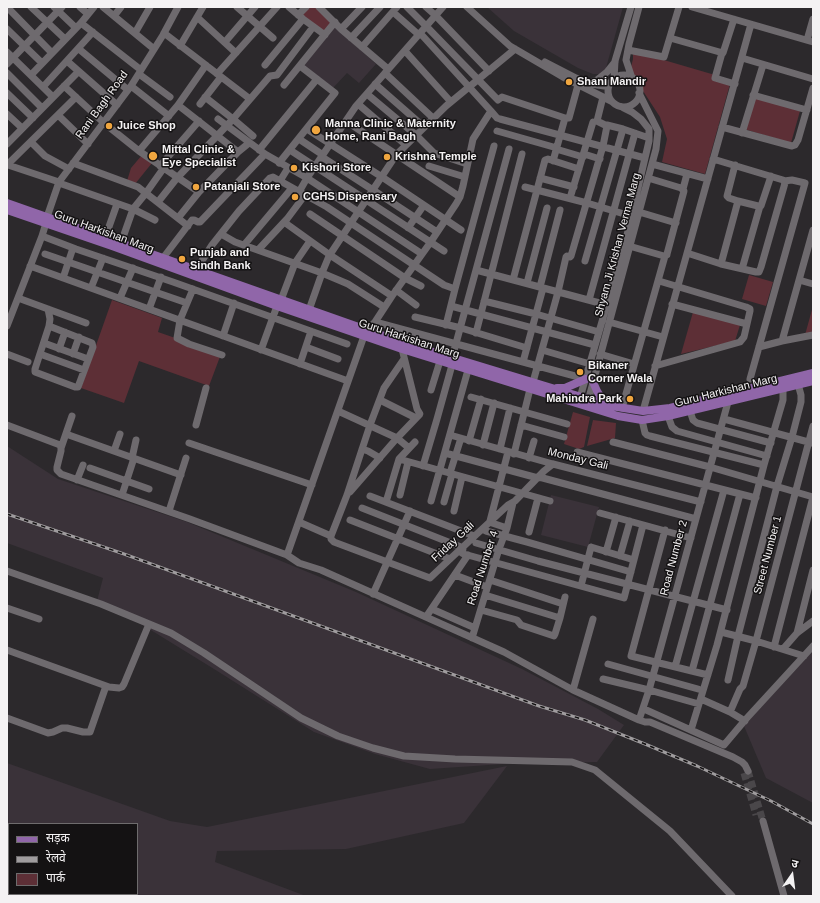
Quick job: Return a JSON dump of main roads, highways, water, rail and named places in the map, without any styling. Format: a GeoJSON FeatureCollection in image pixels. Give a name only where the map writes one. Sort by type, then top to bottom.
{"type":"FeatureCollection","features":[{"type":"Feature","properties":{"kind":"main road","name":"Guru Harkishan Marg"},"geometry":{"type":"LineString","coordinates":[[7,203],[46,220],[364,333],[404,343],[452,361],[583,401],[642,411],[670,408],[813,373]]}},
{"type":"Feature","properties":{"kind":"main road","name":"Guru Harkishan Marg"},"geometry":{"type":"LineString","coordinates":[[7,210],[105,238],[163,258],[279,303],[309,310],[402,349],[440,361],[452,361],[468,370],[531,385],[551,388],[618,416],[642,420],[668,416],[813,381]]}},
{"type":"Feature","properties":{"kind":"main road"},"geometry":{"type":"LineString","coordinates":[[551,388],[565,388],[589,380],[600,395],[611,406]]}},
{"type":"Feature","properties":{"kind":"tunnel"},"geometry":{"type":"LineString","coordinates":[[748,771],[763,821]]}},
{"type":"Feature","properties":{"kind":"tunnel"},"geometry":{"type":"LineString","coordinates":[[744,773],[756,815]]}},
{"type":"Feature","properties":{"kind":"railway"},"geometry":{"type":"LineString","coordinates":[[7,514],[124,554],[539,706],[585,720],[697,766],[771,801],[813,824]]}},
{"type":"Feature","properties":{"kind":"place","name":"Shani Mandir"},"geometry":{"type":"Point","coordinates":[569,82]}},
{"type":"Feature","properties":{"kind":"place","name":"Juice Shop"},"geometry":{"type":"Point","coordinates":[109,126]}},
{"type":"Feature","properties":{"kind":"place","name":"Manna Clinic & Maternity Home, Rani Bagh"},"geometry":{"type":"Point","coordinates":[316,130]}},
{"type":"Feature","properties":{"kind":"place","name":"Mittal Clinic & Eye Specialist"},"geometry":{"type":"Point","coordinates":[153,156]}},
{"type":"Feature","properties":{"kind":"place","name":"Krishna Temple"},"geometry":{"type":"Point","coordinates":[387,157]}},
{"type":"Feature","properties":{"kind":"place","name":"Kishori Store"},"geometry":{"type":"Point","coordinates":[294,168]}},
{"type":"Feature","properties":{"kind":"place","name":"Patanjali Store"},"geometry":{"type":"Point","coordinates":[196,187]}},
{"type":"Feature","properties":{"kind":"place","name":"CGHS Dispensary"},"geometry":{"type":"Point","coordinates":[295,197]}},
{"type":"Feature","properties":{"kind":"place","name":"Punjab and Sindh Bank"},"geometry":{"type":"Point","coordinates":[182,259]}},
{"type":"Feature","properties":{"kind":"place","name":"Bikaner Corner Wala"},"geometry":{"type":"Point","coordinates":[580,372]}},
{"type":"Feature","properties":{"kind":"place","name":"Mahindra Park"},"geometry":{"type":"Point","coordinates":[630,399]}}]}
